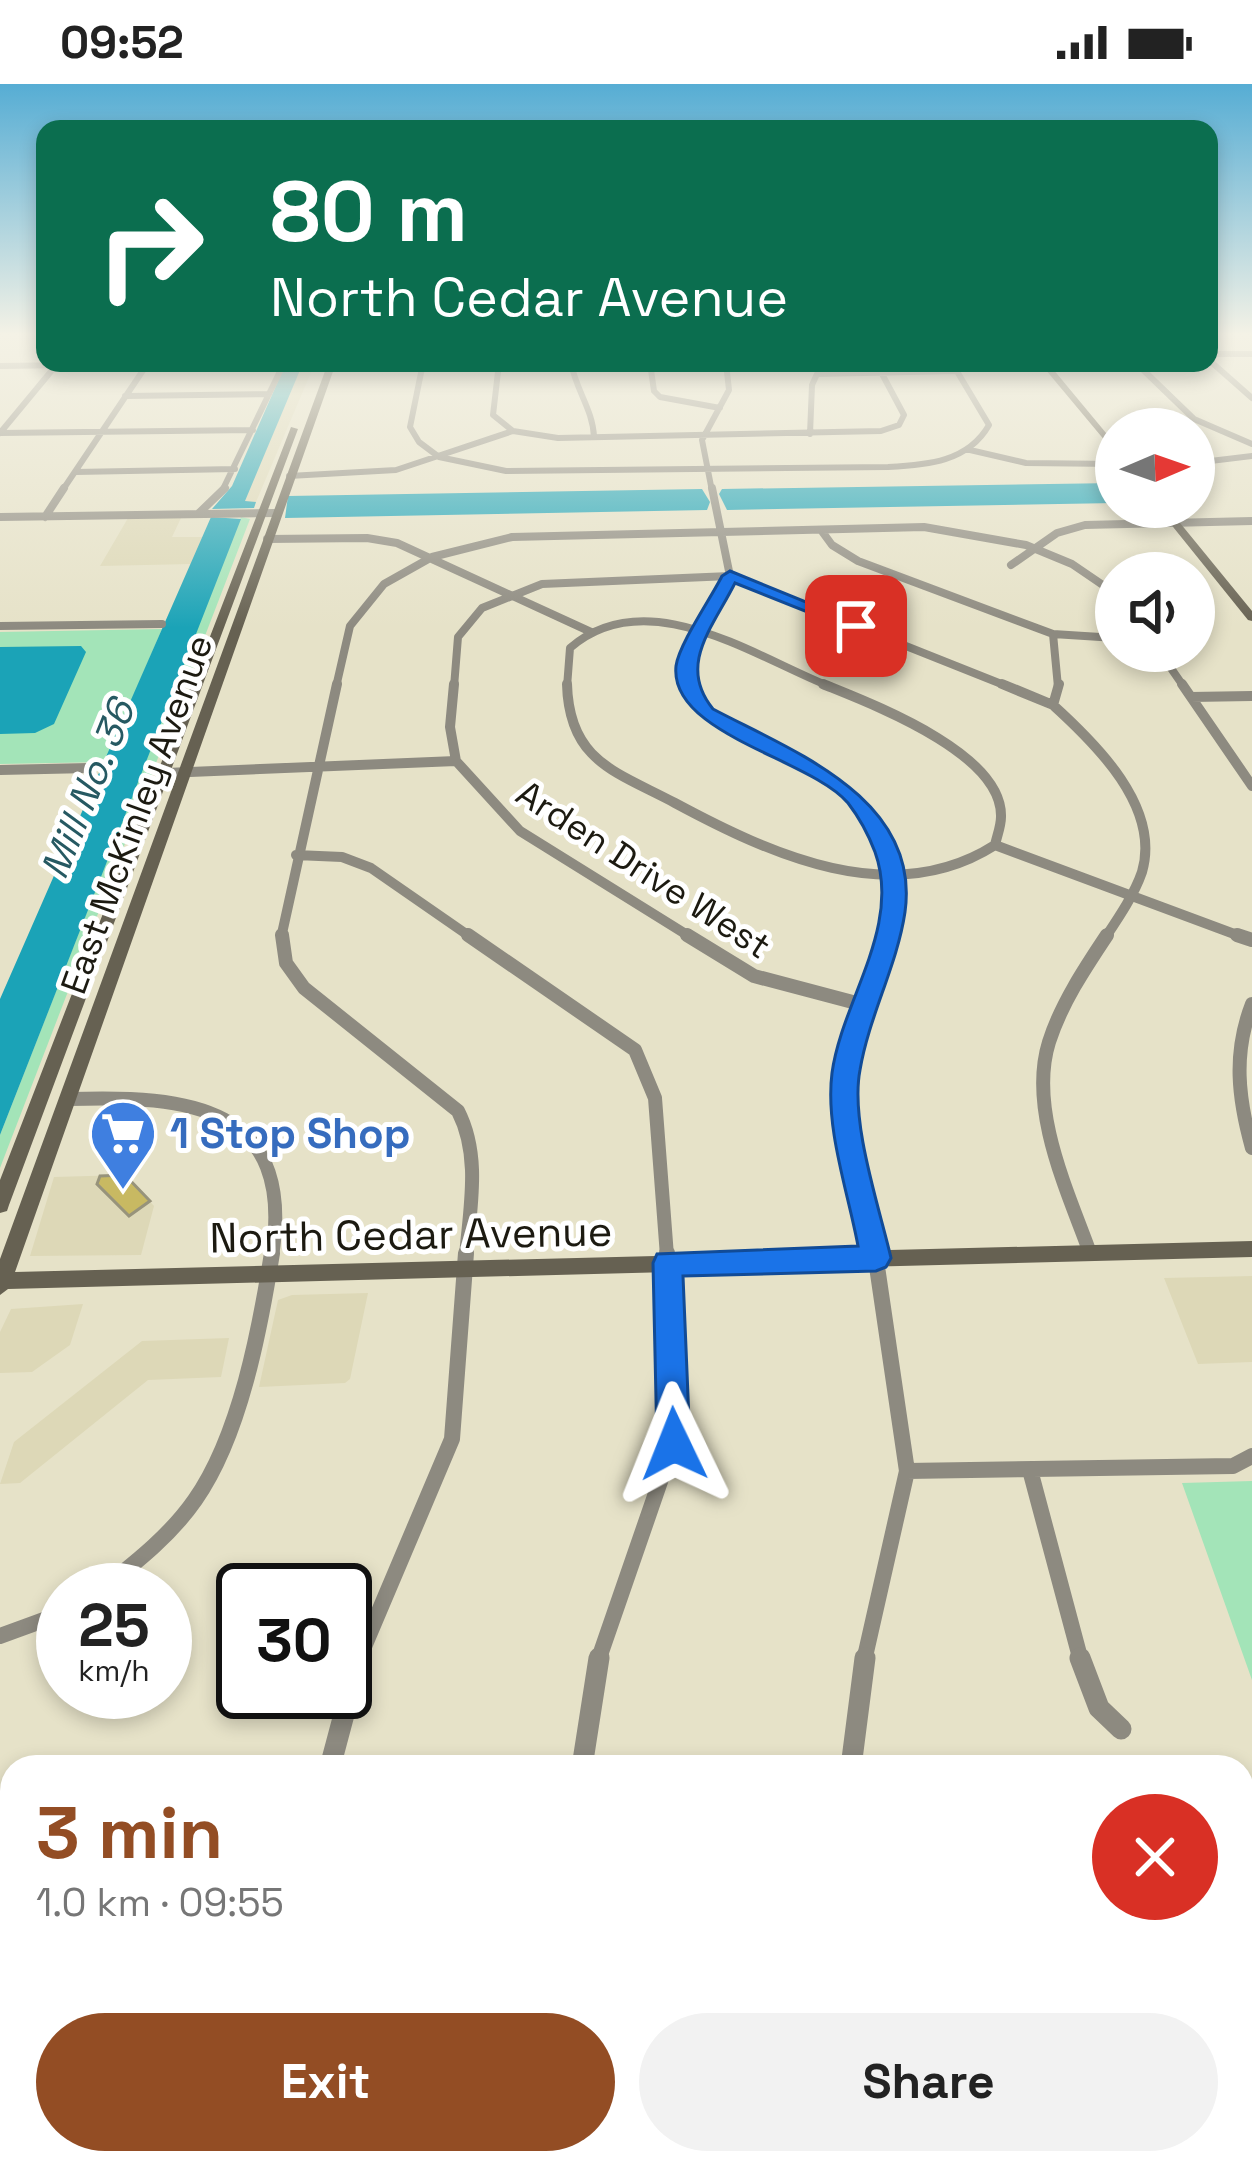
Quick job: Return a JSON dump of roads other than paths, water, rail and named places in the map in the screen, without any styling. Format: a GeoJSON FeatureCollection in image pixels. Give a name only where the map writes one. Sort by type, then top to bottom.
{"type":"FeatureCollection","features":[{"type":"Feature","properties":{"kind":"main road","name":"East McKinley Avenue"},"geometry":{"type":"LineString","coordinates":[[1,1281],[246,604],[293,433]]}},
{"type":"Feature","properties":{"kind":"main road","name":"East McKinley Avenue"},"geometry":{"type":"LineString","coordinates":[[0,1205],[241,569],[289,476],[306,433]]}},
{"type":"Feature","properties":{"kind":"main road"},"geometry":{"type":"LineString","coordinates":[[289,442],[283,472],[289,476]]}},
{"type":"Feature","properties":{"kind":"main road"},"geometry":{"type":"LineString","coordinates":[[1178,528],[1252,618]]}},
{"type":"Feature","properties":{"kind":"main road"},"geometry":{"type":"LineString","coordinates":[[241,569],[248,573],[243,591],[246,604]]}},
{"type":"Feature","properties":{"kind":"main road"},"geometry":{"type":"LineString","coordinates":[[86,1052],[77,1047],[77,1040],[89,1008],[89,976]]}},
{"type":"Feature","properties":{"kind":"main road","name":"North Cedar Avenue"},"geometry":{"type":"LineString","coordinates":[[1,1281],[1252,1249]]}},
{"type":"Feature","properties":{"kind":"street"},"geometry":{"type":"LineString","coordinates":[[0,433],[43,433]]}},
{"type":"Feature","properties":{"kind":"street"},"geometry":{"type":"LineString","coordinates":[[45,517],[102,433]]}},
{"type":"Feature","properties":{"kind":"street"},"geometry":{"type":"LineString","coordinates":[[198,514],[227,485],[252,433]]}},
{"type":"Feature","properties":{"kind":"street"},"geometry":{"type":"LineString","coordinates":[[413,433],[439,457],[538,473],[903,466],[970,450],[1025,463],[1095,464]]}},
{"type":"Feature","properties":{"kind":"street"},"geometry":{"type":"LineString","coordinates":[[289,476],[378,474],[508,433]]}},
{"type":"Feature","properties":{"kind":"street"},"geometry":{"type":"LineString","coordinates":[[521,433],[546,437],[874,433]]}},
{"type":"Feature","properties":{"kind":"street"},"geometry":{"type":"LineString","coordinates":[[594,433],[594,437]]}},
{"type":"Feature","properties":{"kind":"street"},"geometry":{"type":"LineString","coordinates":[[705,433],[730,576],[685,664],[689,692],[737,733],[843,787],[868,815],[892,873],[890,931],[850,1047],[846,1101],[876,1258],[907,1471],[860,1680],[852,1755]]}},
{"type":"Feature","properties":{"kind":"street"},"geometry":{"type":"LineString","coordinates":[[970,450],[983,433]]}},
{"type":"Feature","properties":{"kind":"street"},"geometry":{"type":"LineString","coordinates":[[1215,461],[1252,456]]}},
{"type":"Feature","properties":{"kind":"street"},"geometry":{"type":"LineString","coordinates":[[75,472],[235,470]]}},
{"type":"Feature","properties":{"kind":"street"},"geometry":{"type":"LineString","coordinates":[[0,518],[268,513]]}},
{"type":"Feature","properties":{"kind":"street"},"geometry":{"type":"LineString","coordinates":[[1215,522],[1252,521]]}},
{"type":"Feature","properties":{"kind":"street"},"geometry":{"type":"LineString","coordinates":[[1011,565],[1057,533],[1095,525]]}},
{"type":"Feature","properties":{"kind":"street"},"geometry":{"type":"LineString","coordinates":[[333,1755],[364,1636],[452,1439],[473,1161],[469,1132],[444,1096],[304,988],[286,963],[280,943],[281,920],[316,769],[350,626],[358,610],[381,586],[431,557],[537,535],[924,527],[972,531],[1040,546],[1095,577]]}},
{"type":"Feature","properties":{"kind":"street"},"geometry":{"type":"LineString","coordinates":[[821,530],[832,545],[858,561],[1053,634],[1095,637]]}},
{"type":"Feature","properties":{"kind":"street"},"geometry":{"type":"LineString","coordinates":[[266,538],[368,538],[431,557],[591,632]]}},
{"type":"Feature","properties":{"kind":"street"},"geometry":{"type":"LineString","coordinates":[[166,772],[456,761],[450,727],[458,637],[474,614],[509,594],[577,579],[730,576],[1053,705],[1108,760],[1144,831],[1144,865],[1076,980],[1046,1052],[1049,1138],[1090,1253]]}},
{"type":"Feature","properties":{"kind":"street"},"geometry":{"type":"LineString","coordinates":[[0,626],[162,624]]}},
{"type":"Feature","properties":{"kind":"street"},"geometry":{"type":"LineString","coordinates":[[683,625],[701,630],[919,727],[978,768],[1000,802],[1004,819],[995,845],[956,864],[892,873],[843,874],[791,863],[596,758],[572,725],[568,674],[570,648],[591,632],[612,626],[683,625]]}},
{"type":"Feature","properties":{"kind":"street"},"geometry":{"type":"LineString","coordinates":[[1053,634],[1059,682],[1053,705]]}},
{"type":"Feature","properties":{"kind":"street"},"geometry":{"type":"LineString","coordinates":[[1174,672],[1252,786]]}},
{"type":"Feature","properties":{"kind":"street"},"geometry":{"type":"LineString","coordinates":[[1191,697],[1252,696]]}},
{"type":"Feature","properties":{"kind":"street","name":"Arden Drive West"},"geometry":{"type":"LineString","coordinates":[[456,761],[520,831],[754,976],[864,1005]]}},
{"type":"Feature","properties":{"kind":"street"},"geometry":{"type":"LineString","coordinates":[[0,770],[89,768]]}},
{"type":"Feature","properties":{"kind":"street"},"geometry":{"type":"LineString","coordinates":[[995,845],[1252,940]]}},
{"type":"Feature","properties":{"kind":"street"},"geometry":{"type":"LineString","coordinates":[[296,855],[342,856],[371,868],[635,1050],[656,1098],[674,1444],[601,1644],[585,1755]]}},
{"type":"Feature","properties":{"kind":"street"},"geometry":{"type":"LineString","coordinates":[[1252,1004],[1239,1050],[1238,1083],[1252,1148]]}},
{"type":"Feature","properties":{"kind":"street"},"geometry":{"type":"LineString","coordinates":[[69,1099],[167,1099],[219,1115],[246,1135],[274,1180],[276,1222],[236,1419],[220,1456],[183,1516],[131,1563]]}},
{"type":"Feature","properties":{"kind":"street"},"geometry":{"type":"LineString","coordinates":[[907,1471],[1233,1466],[1252,1456]]}},
{"type":"Feature","properties":{"kind":"street"},"geometry":{"type":"LineString","coordinates":[[1030,1470],[1085,1675],[1099,1708],[1121,1729]]}},
{"type":"Feature","properties":{"kind":"street"},"geometry":{"type":"LineString","coordinates":[[0,1636],[36,1623]]}},
{"type":"Feature","properties":{"kind":"water"},"geometry":{"type":"Polygon","coordinates":[[[255,433],[274,433],[245,501],[256,502],[254,508],[212,509],[232,486],[255,433]]]}},
{"type":"Feature","properties":{"kind":"water"},"geometry":{"type":"Polygon","coordinates":[[[1095,483],[1095,503],[727,510],[719,494],[722,489],[1095,483]]]}},
{"type":"Feature","properties":{"kind":"water"},"geometry":{"type":"Polygon","coordinates":[[[702,489],[710,502],[707,510],[285,518],[288,496],[702,489]]]}},
{"type":"Feature","properties":{"kind":"water"},"geometry":{"type":"Polygon","coordinates":[[[211,517],[241,519],[0,1135],[0,999],[211,517]]]}},
{"type":"Feature","properties":{"kind":"water"},"geometry":{"type":"Polygon","coordinates":[[[81,646],[86,652],[54,724],[35,733],[0,734],[0,647],[81,646]]]}},
{"type":"Feature","properties":{"kind":"place","name":"1 Stop Shop"},"geometry":{"type":"Point","coordinates":[123,1192]}},
{"type":"Feature","properties":{"kind":"water label","name":"Mill No. 36"},"geometry":{"type":"Point","coordinates":[87,789]}}]}
